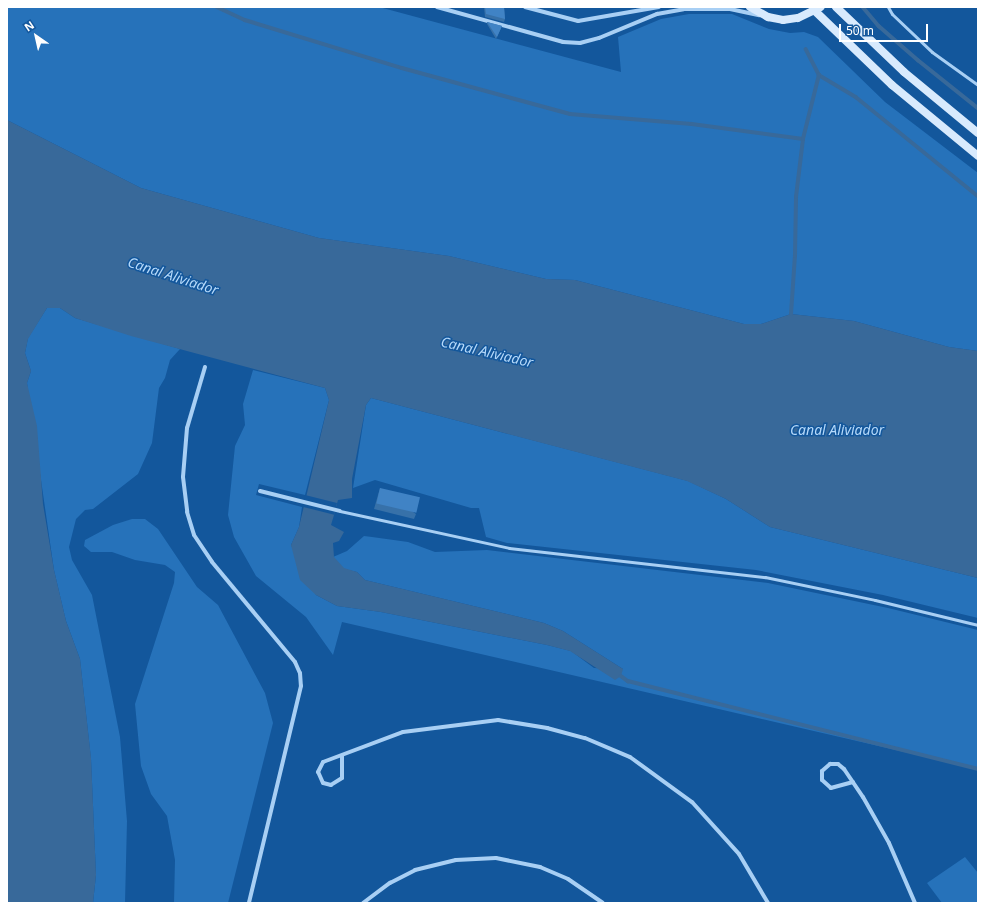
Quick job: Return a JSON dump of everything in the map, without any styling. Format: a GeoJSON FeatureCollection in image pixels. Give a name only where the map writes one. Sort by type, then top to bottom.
{"type":"FeatureCollection","features":[{"type":"Feature","properties":{"kind":"main road"},"geometry":{"type":"LineString","coordinates":[[750,7],[768,17],[783,20],[798,18],[818,9],[892,85],[978,156]]}},
{"type":"Feature","properties":{"kind":"main road"},"geometry":{"type":"LineString","coordinates":[[836,7],[904,72],[978,133]]}},
{"type":"Feature","properties":{"kind":"street"},"geometry":{"type":"LineString","coordinates":[[437,7],[563,42],[580,44],[599,38],[657,14],[684,9],[730,9],[768,17]]}},
{"type":"Feature","properties":{"kind":"street"},"geometry":{"type":"LineString","coordinates":[[525,7],[578,21],[659,7]]}},
{"type":"Feature","properties":{"kind":"street"},"geometry":{"type":"LineString","coordinates":[[205,367],[188,428],[186,442],[183,477],[190,523],[194,535],[212,562],[295,662],[300,674],[301,686],[249,903]]}},
{"type":"Feature","properties":{"kind":"street"},"geometry":{"type":"LineString","coordinates":[[260,491],[340,511]]}},
{"type":"Feature","properties":{"kind":"street"},"geometry":{"type":"LineString","coordinates":[[342,756],[342,778],[331,785],[323,783],[318,772],[320,765],[379,739],[403,732],[472,721],[498,720],[523,723],[586,738],[630,757],[692,802],[739,854],[768,903]]}},
{"type":"Feature","properties":{"kind":"street"},"geometry":{"type":"LineString","coordinates":[[852,782],[831,788],[824,784],[822,771],[830,764],[838,764],[852,782],[889,843],[915,903]]}},
{"type":"Feature","properties":{"kind":"street"},"geometry":{"type":"LineString","coordinates":[[363,903],[390,883],[415,870],[456,860],[496,858],[540,867],[568,879],[603,903]]}},
{"type":"Feature","properties":{"kind":"lane"},"geometry":{"type":"LineString","coordinates":[[888,7],[892,14],[932,52],[978,85]]}},
{"type":"Feature","properties":{"kind":"lane"},"geometry":{"type":"LineString","coordinates":[[340,511],[509,548],[765,577],[875,600],[978,625]]}},
{"type":"Feature","properties":{"kind":"shaded area"},"geometry":{"type":"Polygon","coordinates":[[[7,7],[379,7],[621,72],[618,37],[661,19],[689,14],[732,14],[769,29],[790,33],[804,32],[818,37],[885,102],[978,173],[978,351],[949,347],[854,321],[791,314],[761,324],[744,324],[575,280],[546,279],[449,256],[319,238],[141,188],[7,120],[7,7]]]}},
{"type":"Feature","properties":{"kind":"shaded area"},"geometry":{"type":"Polygon","coordinates":[[[47,308],[60,308],[75,318],[180,349],[170,360],[165,378],[159,388],[152,443],[138,474],[93,509],[85,510],[76,519],[69,547],[72,560],[92,595],[120,737],[127,821],[125,903],[93,903],[96,875],[91,759],[80,659],[66,621],[54,570],[27,383],[31,371],[25,353],[28,338],[47,308]]]}},
{"type":"Feature","properties":{"kind":"shaded area"},"geometry":{"type":"Polygon","coordinates":[[[253,370],[325,388],[329,400],[305,495],[259,484],[256,495],[302,507],[299,527],[291,545],[316,595],[337,606],[381,612],[571,651],[594,668],[623,669],[563,631],[544,623],[365,580],[357,572],[344,569],[333,557],[347,551],[364,536],[408,542],[435,552],[487,550],[768,583],[888,608],[978,630],[978,769],[342,622],[333,655],[306,617],[256,576],[234,537],[228,515],[235,446],[245,425],[243,404],[253,370]]]}},
{"type":"Feature","properties":{"kind":"shaded area"},"geometry":{"type":"Polygon","coordinates":[[[371,398],[688,481],[726,499],[770,527],[978,578],[978,618],[883,595],[756,570],[507,543],[486,537],[479,508],[471,508],[375,480],[353,488],[366,405],[371,398]]]}},
{"type":"Feature","properties":{"kind":"shaded area"},"geometry":{"type":"Polygon","coordinates":[[[132,519],[145,519],[158,529],[197,587],[218,605],[265,693],[273,723],[228,903],[174,903],[175,860],[167,816],[151,794],[141,766],[135,704],[174,583],[175,572],[165,565],[135,560],[112,552],[91,552],[84,546],[85,540],[113,525],[132,519]]]}},
{"type":"Feature","properties":{"kind":"shaded area"},"geometry":{"type":"Polygon","coordinates":[[[965,857],[978,873],[978,903],[942,903],[927,883],[965,857]]]}},
{"type":"Feature","properties":{"kind":"water","name":"Canal Aliviador"},"geometry":{"type":"Polygon","coordinates":[[[7,120],[141,188],[319,238],[449,256],[546,279],[575,280],[744,324],[761,324],[791,314],[854,321],[949,347],[978,351],[978,578],[770,527],[726,499],[687,481],[371,398],[366,405],[352,479],[352,498],[338,500],[331,525],[344,532],[339,541],[333,543],[334,557],[344,568],[357,572],[365,580],[544,623],[563,631],[623,669],[621,676],[615,680],[570,651],[547,645],[381,612],[337,606],[316,595],[300,580],[291,545],[299,527],[329,400],[325,388],[131,336],[75,318],[60,308],[47,308],[28,339],[25,353],[31,371],[27,383],[37,426],[43,504],[54,570],[66,621],[80,659],[91,758],[96,875],[93,903],[7,903],[7,120]]]}},
{"type":"Feature","properties":{"kind":"pier"},"geometry":{"type":"Polygon","coordinates":[[[305,495],[337,503],[334,515],[302,507],[305,495]]]}},
{"type":"Feature","properties":{"kind":"building"},"geometry":{"type":"Polygon","coordinates":[[[485,7],[504,7],[505,19],[486,14],[485,7]]]}},
{"type":"Feature","properties":{"kind":"building"},"geometry":{"type":"Polygon","coordinates":[[[487,22],[502,26],[497,37],[487,22]]]}},
{"type":"Feature","properties":{"kind":"building"},"geometry":{"type":"Polygon","coordinates":[[[380,488],[420,497],[416,513],[376,504],[380,488]]]}},
{"type":"Feature","properties":{"kind":"waterway"},"geometry":{"type":"LineString","coordinates":[[217,7],[245,20],[402,68],[570,114],[692,124],[803,139]]}},
{"type":"Feature","properties":{"kind":"waterway"},"geometry":{"type":"LineString","coordinates":[[863,7],[879,26],[918,60],[978,108]]}},
{"type":"Feature","properties":{"kind":"waterway"},"geometry":{"type":"LineString","coordinates":[[806,49],[819,75],[856,97],[978,196]]}},
{"type":"Feature","properties":{"kind":"waterway"},"geometry":{"type":"LineString","coordinates":[[791,314],[795,256],[796,197],[803,139],[819,75]]}},
{"type":"Feature","properties":{"kind":"waterway"},"geometry":{"type":"LineString","coordinates":[[621,676],[628,681],[978,769]]}}]}
